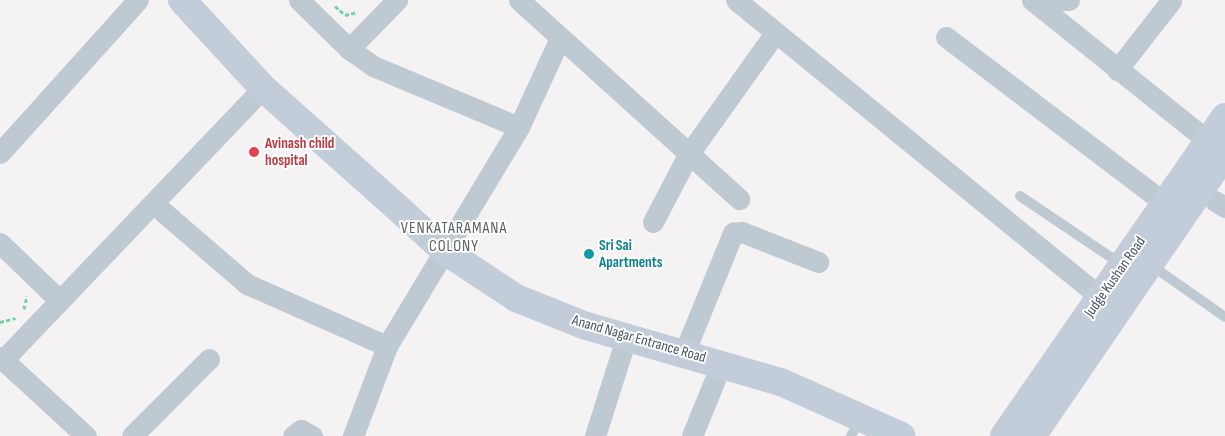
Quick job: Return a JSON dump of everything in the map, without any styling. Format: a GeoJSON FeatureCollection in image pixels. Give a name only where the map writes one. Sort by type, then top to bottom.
{"type":"FeatureCollection","features":[{"type":"Feature","properties":{"kind":"street"},"geometry":{"type":"LineString","coordinates":[[0,153],[138,0]]}},
{"type":"Feature","properties":{"kind":"street","name":"Anand Nagar Entrance Road"},"geometry":{"type":"LineString","coordinates":[[182,0],[263,88],[446,251],[516,298],[626,338],[722,362],[856,427],[900,436]]}},
{"type":"Feature","properties":{"kind":"street"},"geometry":{"type":"LineString","coordinates":[[299,0],[349,49],[373,66],[519,127]]}},
{"type":"Feature","properties":{"kind":"street"},"geometry":{"type":"LineString","coordinates":[[349,49],[397,0]]}},
{"type":"Feature","properties":{"kind":"street"},"geometry":{"type":"LineString","coordinates":[[519,0],[559,40],[739,199]]}},
{"type":"Feature","properties":{"kind":"street"},"geometry":{"type":"LineString","coordinates":[[1034,0],[1116,70],[1216,148]]}},
{"type":"Feature","properties":{"kind":"street"},"geometry":{"type":"LineString","coordinates":[[1060,0],[1069,0]]}},
{"type":"Feature","properties":{"kind":"street"},"geometry":{"type":"LineString","coordinates":[[1116,70],[1171,0]]}},
{"type":"Feature","properties":{"kind":"street"},"geometry":{"type":"LineString","coordinates":[[738,1],[1101,298]]}},
{"type":"Feature","properties":{"kind":"street"},"geometry":{"type":"LineString","coordinates":[[653,222],[688,155],[775,33]]}},
{"type":"Feature","properties":{"kind":"street"},"geometry":{"type":"LineString","coordinates":[[946,36],[1166,204]]}},
{"type":"Feature","properties":{"kind":"street"},"geometry":{"type":"LineString","coordinates":[[354,436],[387,346],[519,127],[559,40]]}},
{"type":"Feature","properties":{"kind":"street"},"geometry":{"type":"LineString","coordinates":[[86,436],[1,359],[154,204],[263,88]]}},
{"type":"Feature","properties":{"kind":"street","name":"Judge Kushan Road"},"geometry":{"type":"LineString","coordinates":[[1034,435],[1151,266],[1214,200],[1216,148],[1225,117]]}},
{"type":"Feature","properties":{"kind":"street","name":"Judge Kushan Road"},"geometry":{"type":"LineString","coordinates":[[1004,436],[1166,204],[1216,148]]}},
{"type":"Feature","properties":{"kind":"street"},"geometry":{"type":"LineString","coordinates":[[154,204],[247,284],[387,346]]}},
{"type":"Feature","properties":{"kind":"street"},"geometry":{"type":"LineString","coordinates":[[684,352],[733,233],[742,232],[818,262]]}},
{"type":"Feature","properties":{"kind":"street"},"geometry":{"type":"LineString","coordinates":[[0,243],[60,301]]}},
{"type":"Feature","properties":{"kind":"street"},"geometry":{"type":"LineString","coordinates":[[595,436],[626,338]]}},
{"type":"Feature","properties":{"kind":"street"},"geometry":{"type":"LineString","coordinates":[[132,436],[209,359]]}},
{"type":"Feature","properties":{"kind":"street"},"geometry":{"type":"LineString","coordinates":[[692,436],[722,362]]}},
{"type":"Feature","properties":{"kind":"street"},"geometry":{"type":"LineString","coordinates":[[293,436],[301,430],[312,436]]}},
{"type":"Feature","properties":{"kind":"lane"},"geometry":{"type":"LineString","coordinates":[[1020,196],[1123,266]]}},
{"type":"Feature","properties":{"kind":"lane"},"geometry":{"type":"LineString","coordinates":[[1151,266],[1225,317]]}},
{"type":"Feature","properties":{"kind":"path"},"geometry":{"type":"LineString","coordinates":[[329,0],[345,15],[367,10]]}},
{"type":"Feature","properties":{"kind":"path"},"geometry":{"type":"LineString","coordinates":[[0,322],[23,316],[28,293],[22,286]]}},
{"type":"Feature","properties":{"kind":"place","name":"Avinash child hospital"},"geometry":{"type":"Point","coordinates":[254,152]}},
{"type":"Feature","properties":{"kind":"place","name":"Sri Sai Apartments"},"geometry":{"type":"Point","coordinates":[589,254]}},
{"type":"Feature","properties":{"kind":"district","name":"VENKATARAMANA COLONY"},"geometry":{"type":"Point","coordinates":[454,238]}}]}
